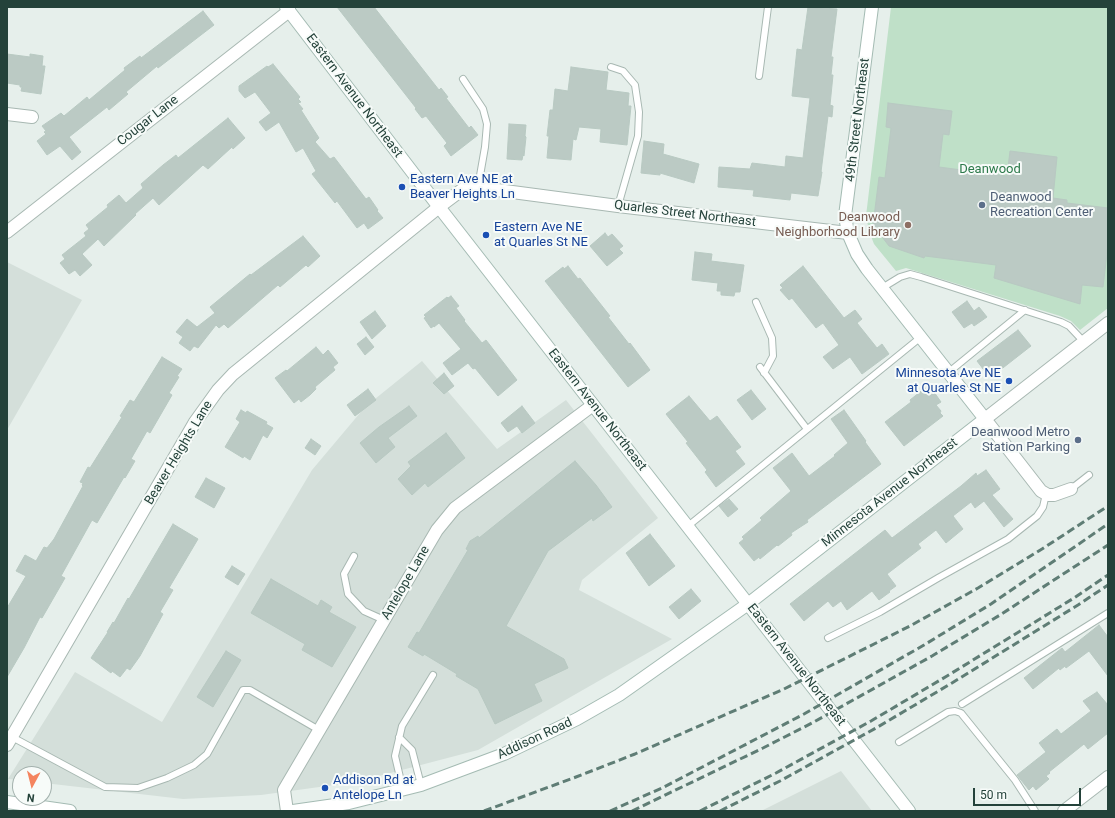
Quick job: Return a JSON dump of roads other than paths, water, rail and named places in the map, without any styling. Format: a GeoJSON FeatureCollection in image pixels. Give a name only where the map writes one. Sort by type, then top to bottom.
{"type":"FeatureCollection","features":[{"type":"Feature","properties":{"kind":"street","name":"49th Street Northeast"},"geometry":{"type":"LineString","coordinates":[[848,233],[845,216],[872,7]]}},
{"type":"Feature","properties":{"kind":"street","name":"Eastern Avenue Northeast"},"geometry":{"type":"LineString","coordinates":[[288,8],[439,207],[909,811]]}},
{"type":"Feature","properties":{"kind":"street","name":"Cougar Lane"},"geometry":{"type":"LineString","coordinates":[[7,232],[288,8]]}},
{"type":"Feature","properties":{"kind":"street"},"geometry":{"type":"LineString","coordinates":[[7,114],[32,117]]}},
{"type":"Feature","properties":{"kind":"street","name":"Quarles Street Northeast"},"geometry":{"type":"LineString","coordinates":[[439,207],[468,186],[618,206],[848,233]]}},
{"type":"Feature","properties":{"kind":"street","name":"Beaver Heights Lane"},"geometry":{"type":"LineString","coordinates":[[9,741],[195,422],[218,390],[233,374],[439,207]]}},
{"type":"Feature","properties":{"kind":"street"},"geometry":{"type":"LineString","coordinates":[[848,233],[860,259],[1041,491],[1046,494],[1054,495],[1071,489]]}},
{"type":"Feature","properties":{"kind":"street","name":"Minnesota Avenue Northeast"},"geometry":{"type":"LineString","coordinates":[[748,604],[1108,323]]}},
{"type":"Feature","properties":{"kind":"street","name":"Antelope Lane"},"geometry":{"type":"LineString","coordinates":[[286,811],[284,790],[437,530],[456,508],[593,405]]}},
{"type":"Feature","properties":{"kind":"street","name":"Addison Road"},"geometry":{"type":"LineString","coordinates":[[293,811],[349,803],[403,790],[421,785],[504,754],[577,719],[619,695],[748,604]]}},
{"type":"Feature","properties":{"kind":"street"},"geometry":{"type":"LineString","coordinates":[[1064,811],[1108,777]]}},
{"type":"Feature","properties":{"kind":"street"},"geometry":{"type":"LineString","coordinates":[[7,802],[70,811]]}},
{"type":"Feature","properties":{"kind":"lane"},"geometry":{"type":"LineString","coordinates":[[759,76],[768,7]]}},
{"type":"Feature","properties":{"kind":"lane"},"geometry":{"type":"LineString","coordinates":[[611,67],[623,71],[635,85],[639,112],[638,136],[618,206]]}},
{"type":"Feature","properties":{"kind":"lane"},"geometry":{"type":"LineString","coordinates":[[463,80],[483,108],[487,124],[485,147],[478,188]]}},
{"type":"Feature","properties":{"kind":"lane"},"geometry":{"type":"LineString","coordinates":[[882,288],[900,277],[910,274],[1061,322],[1069,326],[1084,342]]}},
{"type":"Feature","properties":{"kind":"lane"},"geometry":{"type":"LineString","coordinates":[[756,302],[772,338],[773,356],[764,373]]}},
{"type":"Feature","properties":{"kind":"lane"},"geometry":{"type":"LineString","coordinates":[[948,372],[1025,310]]}},
{"type":"Feature","properties":{"kind":"lane"},"geometry":{"type":"LineString","coordinates":[[688,526],[921,337]]}},
{"type":"Feature","properties":{"kind":"lane"},"geometry":{"type":"LineString","coordinates":[[760,367],[807,429]]}},
{"type":"Feature","properties":{"kind":"lane"},"geometry":{"type":"LineString","coordinates":[[1071,489],[1089,475]]}},
{"type":"Feature","properties":{"kind":"lane"},"geometry":{"type":"LineString","coordinates":[[828,638],[880,612],[1008,539],[1037,516],[1043,507],[1046,494]]}},
{"type":"Feature","properties":{"kind":"lane"},"geometry":{"type":"LineString","coordinates":[[354,556],[344,574],[348,594],[364,611],[384,620]]}},
{"type":"Feature","properties":{"kind":"lane"},"geometry":{"type":"LineString","coordinates":[[962,704],[1108,613]]}},
{"type":"Feature","properties":{"kind":"lane"},"geometry":{"type":"LineString","coordinates":[[403,790],[395,756],[399,737],[402,726],[433,675]]}},
{"type":"Feature","properties":{"kind":"lane"},"geometry":{"type":"LineString","coordinates":[[9,741],[105,787],[138,788],[167,778],[194,765],[207,754],[243,690],[250,690],[319,730]]}},
{"type":"Feature","properties":{"kind":"lane"},"geometry":{"type":"LineString","coordinates":[[899,742],[948,712],[955,711],[961,713],[1015,780],[1035,811]]}},
{"type":"Feature","properties":{"kind":"lane"},"geometry":{"type":"LineString","coordinates":[[399,737],[412,750],[421,785]]}},
{"type":"Feature","properties":{"kind":"railway"},"geometry":{"type":"LineString","coordinates":[[484,811],[635,754],[784,689],[910,626],[978,588],[1108,506]]}},
{"type":"Feature","properties":{"kind":"railway"},"geometry":{"type":"LineString","coordinates":[[610,811],[662,788],[804,714],[924,645],[991,604],[1108,524]]}},
{"type":"Feature","properties":{"kind":"railway"},"geometry":{"type":"LineString","coordinates":[[632,811],[812,723],[932,656],[1000,615],[1108,545]]}},
{"type":"Feature","properties":{"kind":"railway"},"geometry":{"type":"LineString","coordinates":[[700,811],[776,773],[871,721],[1074,598],[1108,575]]}},
{"type":"Feature","properties":{"kind":"railway"},"geometry":{"type":"LineString","coordinates":[[720,811],[780,781],[876,728],[952,683],[1108,585]]}},
{"type":"Feature","properties":{"kind":"place","name":"Eastern Ave NE at Beaver Heights Ln"},"geometry":{"type":"Point","coordinates":[402,187]}},
{"type":"Feature","properties":{"kind":"place","name":"Deanwood Recreation Center"},"geometry":{"type":"Point","coordinates":[982,205]}},
{"type":"Feature","properties":{"kind":"place","name":"Deanwood Neighborhood Library"},"geometry":{"type":"Point","coordinates":[908,225]}},
{"type":"Feature","properties":{"kind":"place","name":"Eastern Ave NE at Quarles St NE"},"geometry":{"type":"Point","coordinates":[486,235]}},
{"type":"Feature","properties":{"kind":"place","name":"Minnesota Ave NE at Quarles St NE"},"geometry":{"type":"Point","coordinates":[1009,381]}},
{"type":"Feature","properties":{"kind":"place","name":"Deanwood Metro Station Parking"},"geometry":{"type":"Point","coordinates":[1078,440]}},
{"type":"Feature","properties":{"kind":"place","name":"Addison Rd at Antelope Ln"},"geometry":{"type":"Point","coordinates":[325,788]}},
{"type":"Feature","properties":{"kind":"park label","name":"Deanwood"},"geometry":{"type":"Point","coordinates":[990,170]}}]}
